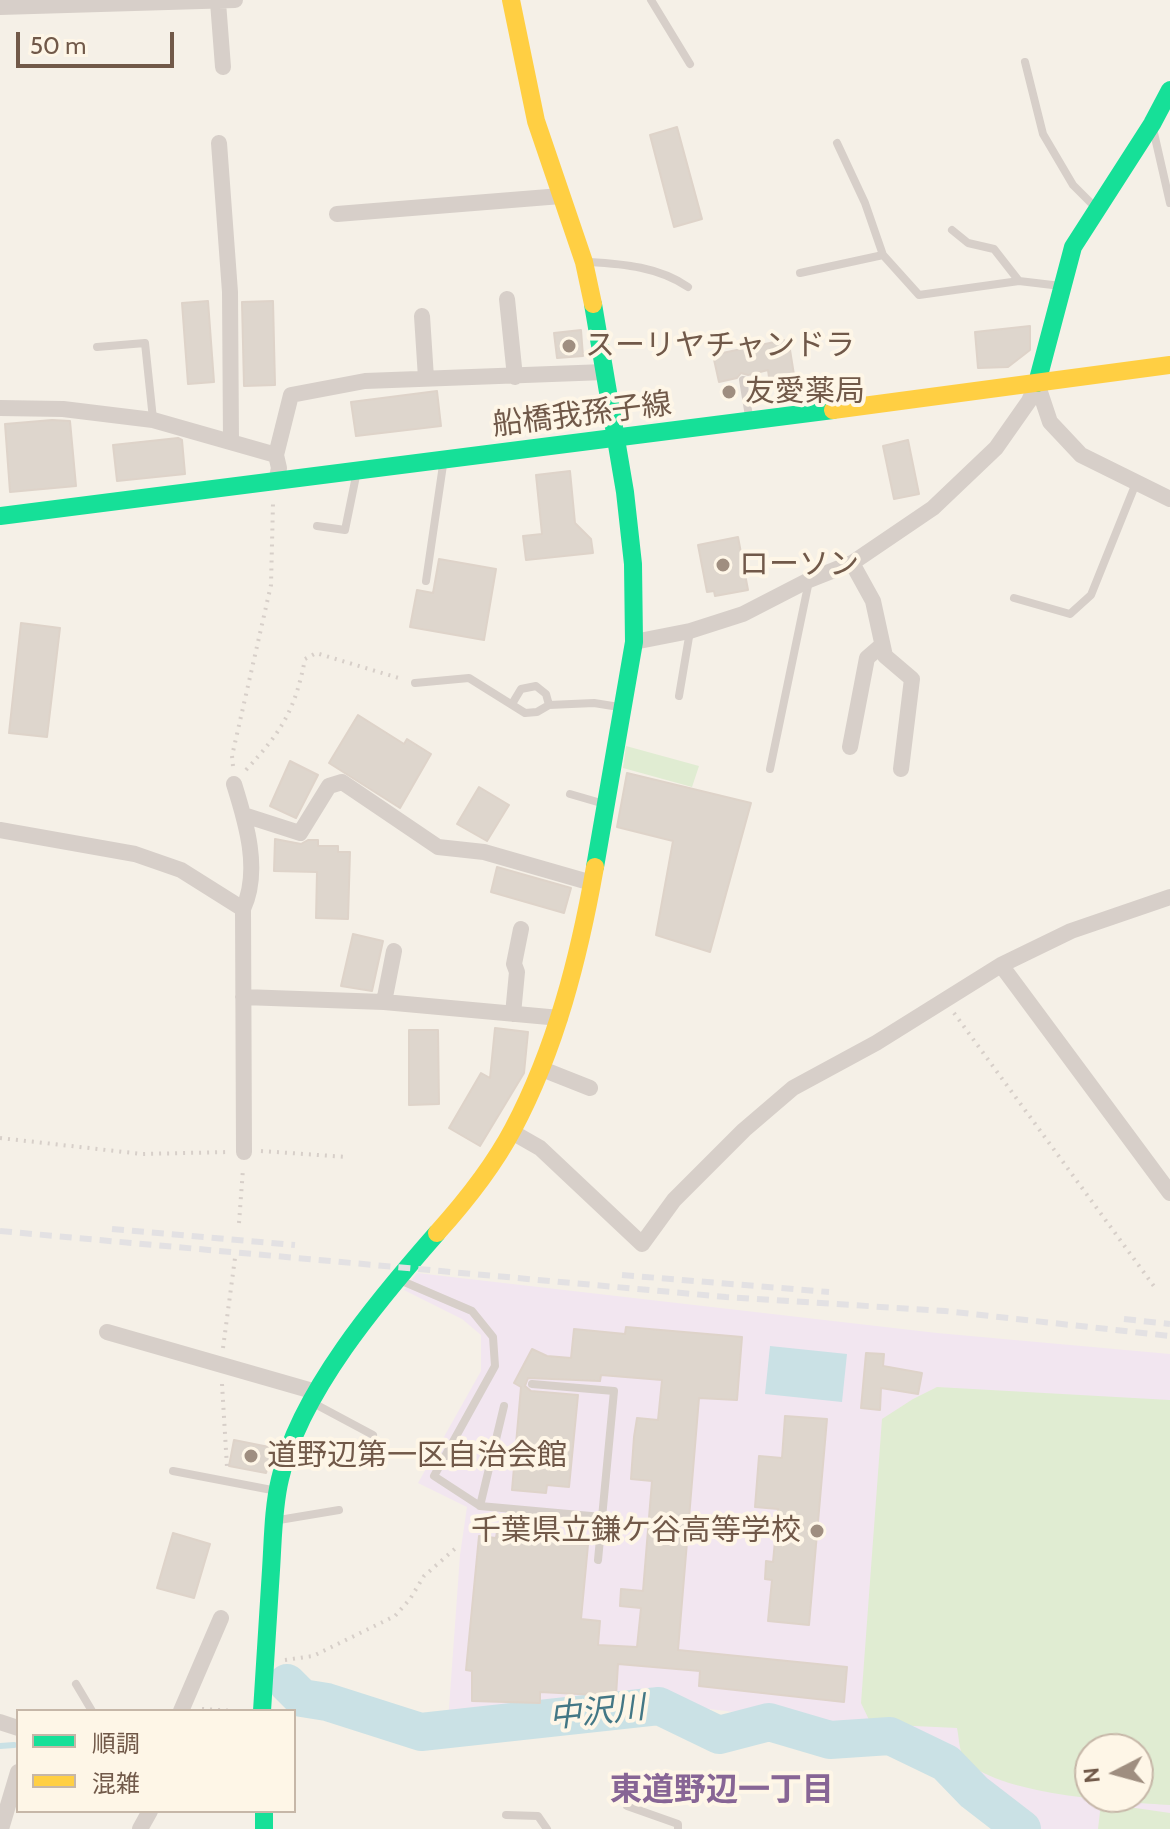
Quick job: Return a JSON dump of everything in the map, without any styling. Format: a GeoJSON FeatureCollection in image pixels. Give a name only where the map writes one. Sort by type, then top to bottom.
{"type":"FeatureCollection","features":[{"type":"Feature","properties":{"kind":"street"},"geometry":{"type":"LineString","coordinates":[[262,1709],[274,1521],[278,1491],[294,1435],[313,1397],[382,1296],[457,1211],[512,1132],[542,1069],[560,1018],[592,883],[634,642],[633,564],[617,439],[584,262],[536,121],[511,0]]}},
{"type":"Feature","properties":{"kind":"street"},"geometry":{"type":"LineString","coordinates":[[0,7],[219,1],[223,67]]}},
{"type":"Feature","properties":{"kind":"street"},"geometry":{"type":"LineString","coordinates":[[634,642],[690,631],[743,614],[809,580],[852,563],[933,508],[996,448],[1029,401],[1037,383],[1073,247],[1152,124],[1170,90]]}},
{"type":"Feature","properties":{"kind":"street"},"geometry":{"type":"LineString","coordinates":[[219,143],[230,292],[231,441]]}},
{"type":"Feature","properties":{"kind":"street"},"geometry":{"type":"LineString","coordinates":[[337,214],[561,196]]}},
{"type":"Feature","properties":{"kind":"street"},"geometry":{"type":"LineString","coordinates":[[507,299],[515,377]]}},
{"type":"Feature","properties":{"kind":"street"},"geometry":{"type":"LineString","coordinates":[[422,316],[426,378]]}},
{"type":"Feature","properties":{"kind":"street","name":"船橋我孫子線"},"geometry":{"type":"LineString","coordinates":[[0,516],[617,439],[1170,365]]}},
{"type":"Feature","properties":{"kind":"street"},"geometry":{"type":"LineString","coordinates":[[276,482],[279,468],[276,455],[291,395],[365,381],[605,372]]}},
{"type":"Feature","properties":{"kind":"street"},"geometry":{"type":"LineString","coordinates":[[1037,383],[1050,422],[1081,455],[1170,499]]}},
{"type":"Feature","properties":{"kind":"street"},"geometry":{"type":"LineString","coordinates":[[0,408],[63,409],[153,420],[276,455]]}},
{"type":"Feature","properties":{"kind":"street"},"geometry":{"type":"LineString","coordinates":[[852,563],[873,601],[885,656],[912,679],[901,769]]}},
{"type":"Feature","properties":{"kind":"street"},"geometry":{"type":"LineString","coordinates":[[850,747],[867,658],[882,645]]}},
{"type":"Feature","properties":{"kind":"street"},"geometry":{"type":"LineString","coordinates":[[244,815],[300,833],[329,786],[342,782],[438,847],[484,852],[592,883]]}},
{"type":"Feature","properties":{"kind":"street"},"geometry":{"type":"LineString","coordinates":[[234,784],[244,815],[251,859],[247,900],[243,909],[244,1152]]}},
{"type":"Feature","properties":{"kind":"street"},"geometry":{"type":"LineString","coordinates":[[0,830],[135,854],[181,870],[243,909]]}},
{"type":"Feature","properties":{"kind":"street"},"geometry":{"type":"LineString","coordinates":[[512,1132],[540,1148],[642,1244],[674,1200],[744,1130],[793,1088],[876,1043],[1001,965],[1071,931],[1170,897]]}},
{"type":"Feature","properties":{"kind":"street"},"geometry":{"type":"LineString","coordinates":[[513,1014],[517,972],[514,964],[521,929]]}},
{"type":"Feature","properties":{"kind":"street"},"geometry":{"type":"LineString","coordinates":[[384,1002],[394,951]]}},
{"type":"Feature","properties":{"kind":"street"},"geometry":{"type":"LineString","coordinates":[[1001,965],[1170,1193]]}},
{"type":"Feature","properties":{"kind":"street"},"geometry":{"type":"LineString","coordinates":[[243,997],[384,1002],[560,1018]]}},
{"type":"Feature","properties":{"kind":"street"},"geometry":{"type":"LineString","coordinates":[[542,1069],[590,1088]]}},
{"type":"Feature","properties":{"kind":"street"},"geometry":{"type":"LineString","coordinates":[[107,1332],[313,1397]]}},
{"type":"Feature","properties":{"kind":"street"},"geometry":{"type":"LineString","coordinates":[[182,1709],[221,1618]]}},
{"type":"Feature","properties":{"kind":"street"},"geometry":{"type":"LineString","coordinates":[[1,1829],[16,1779]]}},
{"type":"Feature","properties":{"kind":"lane"},"geometry":{"type":"LineString","coordinates":[[651,0],[690,64]]}},
{"type":"Feature","properties":{"kind":"lane"},"geometry":{"type":"LineString","coordinates":[[1025,62],[1043,134],[1073,185],[1098,209]]}},
{"type":"Feature","properties":{"kind":"lane"},"geometry":{"type":"LineString","coordinates":[[1152,124],[1170,203]]}},
{"type":"Feature","properties":{"kind":"lane"},"geometry":{"type":"LineString","coordinates":[[837,143],[865,203],[883,255],[919,295],[1019,281],[1062,286]]}},
{"type":"Feature","properties":{"kind":"lane"},"geometry":{"type":"LineString","coordinates":[[952,230],[968,243],[994,249],[1019,281]]}},
{"type":"Feature","properties":{"kind":"lane"},"geometry":{"type":"LineString","coordinates":[[800,273],[883,255]]}},
{"type":"Feature","properties":{"kind":"lane"},"geometry":{"type":"LineString","coordinates":[[584,262],[620,264],[670,275],[688,287]]}},
{"type":"Feature","properties":{"kind":"lane"},"geometry":{"type":"LineString","coordinates":[[97,347],[145,343],[153,420]]}},
{"type":"Feature","properties":{"kind":"lane"},"geometry":{"type":"LineString","coordinates":[[743,380],[750,421]]}},
{"type":"Feature","properties":{"kind":"lane"},"geometry":{"type":"LineString","coordinates":[[426,581],[444,461]]}},
{"type":"Feature","properties":{"kind":"lane"},"geometry":{"type":"LineString","coordinates":[[317,526],[345,530],[357,471]]}},
{"type":"Feature","properties":{"kind":"lane"},"geometry":{"type":"LineString","coordinates":[[1014,598],[1070,614],[1091,595],[1136,483]]}},
{"type":"Feature","properties":{"kind":"lane"},"geometry":{"type":"LineString","coordinates":[[770,769],[809,580]]}},
{"type":"Feature","properties":{"kind":"lane"},"geometry":{"type":"LineString","coordinates":[[679,696],[690,631]]}},
{"type":"Feature","properties":{"kind":"lane"},"geometry":{"type":"LineString","coordinates":[[415,683],[469,678],[525,713],[537,712],[549,705],[594,703],[623,708]]}},
{"type":"Feature","properties":{"kind":"lane"},"geometry":{"type":"LineString","coordinates":[[512,704],[521,689],[536,686],[546,694],[549,705]]}},
{"type":"Feature","properties":{"kind":"lane"},"geometry":{"type":"LineString","coordinates":[[570,794],[606,804]]}},
{"type":"Feature","properties":{"kind":"lane"},"geometry":{"type":"LineString","coordinates":[[397,1279],[472,1311],[493,1337],[495,1366],[434,1476],[480,1506],[602,1517]]}},
{"type":"Feature","properties":{"kind":"lane"},"geometry":{"type":"LineString","coordinates":[[532,1384],[614,1391],[598,1560]]}},
{"type":"Feature","properties":{"kind":"lane"},"geometry":{"type":"LineString","coordinates":[[313,1397],[373,1435]]}},
{"type":"Feature","properties":{"kind":"lane"},"geometry":{"type":"LineString","coordinates":[[480,1506],[504,1406]]}},
{"type":"Feature","properties":{"kind":"lane"},"geometry":{"type":"LineString","coordinates":[[173,1471],[278,1491]]}},
{"type":"Feature","properties":{"kind":"lane"},"geometry":{"type":"LineString","coordinates":[[274,1521],[339,1510]]}},
{"type":"Feature","properties":{"kind":"lane"},"geometry":{"type":"LineString","coordinates":[[76,1684],[91,1709]]}},
{"type":"Feature","properties":{"kind":"lane"},"geometry":{"type":"LineString","coordinates":[[627,1806],[678,1824],[678,1829]]}},
{"type":"Feature","properties":{"kind":"lane"},"geometry":{"type":"LineString","coordinates":[[506,1815],[538,1816],[547,1829]]}},
{"type":"Feature","properties":{"kind":"path"},"geometry":{"type":"LineString","coordinates":[[234,784],[232,756],[271,585],[276,482]]}},
{"type":"Feature","properties":{"kind":"path"},"geometry":{"type":"LineString","coordinates":[[234,784],[282,728],[300,687],[305,659],[316,653],[415,683]]}},
{"type":"Feature","properties":{"kind":"path"},"geometry":{"type":"LineString","coordinates":[[944,999],[1156,1289]]}},
{"type":"Feature","properties":{"kind":"path"},"geometry":{"type":"LineString","coordinates":[[0,1138],[142,1154],[265,1151],[347,1157]]}},
{"type":"Feature","properties":{"kind":"path"},"geometry":{"type":"LineString","coordinates":[[239,1223],[244,1152]]}},
{"type":"Feature","properties":{"kind":"path"},"geometry":{"type":"LineString","coordinates":[[284,1660],[313,1656],[395,1616],[424,1576],[457,1547]]}},
{"type":"Feature","properties":{"kind":"shaded area","name":"千葉県立鎌ケ谷高等学校"},"geometry":{"type":"Polygon","coordinates":[[[417,1273],[937,1333],[1170,1354],[1170,1829],[1039,1829],[991,1793],[935,1742],[808,1721],[644,1701],[560,1704],[448,1722],[460,1555],[467,1507],[418,1483],[481,1371],[481,1335],[462,1319],[404,1290],[417,1273]]]}},
{"type":"Feature","properties":{"kind":"green space"},"geometry":{"type":"Polygon","coordinates":[[[626,746],[699,766],[692,787],[623,768],[626,746]]]}},
{"type":"Feature","properties":{"kind":"green space"},"geometry":{"type":"Polygon","coordinates":[[[937,1387],[1170,1400],[1170,1805],[1154,1804],[1154,1733],[1074,1733],[1074,1796],[1002,1781],[979,1771],[964,1758],[957,1728],[871,1724],[861,1703],[882,1419],[937,1387]]]}},
{"type":"Feature","properties":{"kind":"green space"},"geometry":{"type":"Polygon","coordinates":[[[1100,1813],[1170,1813],[1170,1829],[1098,1829],[1100,1813]]]}},
{"type":"Feature","properties":{"kind":"water"},"geometry":{"type":"Polygon","coordinates":[[[770,1346],[847,1354],[842,1402],[765,1394],[770,1346]]]}},
{"type":"Feature","properties":{"kind":"building"},"geometry":{"type":"Polygon","coordinates":[[[677,127],[702,219],[674,227],[650,135],[677,127]]]}},
{"type":"Feature","properties":{"kind":"building"},"geometry":{"type":"Polygon","coordinates":[[[208,301],[214,382],[188,384],[182,303],[208,301]]]}},
{"type":"Feature","properties":{"kind":"building"},"geometry":{"type":"Polygon","coordinates":[[[273,301],[275,385],[244,386],[242,302],[273,301]]]}},
{"type":"Feature","properties":{"kind":"building"},"geometry":{"type":"Polygon","coordinates":[[[1030,326],[1030,350],[1008,367],[978,368],[975,332],[1030,326]]]}},
{"type":"Feature","properties":{"kind":"building"},"geometry":{"type":"Polygon","coordinates":[[[581,330],[583,356],[557,358],[554,333],[581,330]]]}},
{"type":"Feature","properties":{"kind":"building"},"geometry":{"type":"Polygon","coordinates":[[[784,340],[786,351],[790,350],[795,381],[770,384],[768,370],[748,375],[741,373],[737,378],[719,382],[713,355],[784,340]]]}},
{"type":"Feature","properties":{"kind":"building"},"geometry":{"type":"Polygon","coordinates":[[[437,391],[441,426],[356,436],[351,402],[437,391]]]}},
{"type":"Feature","properties":{"kind":"building"},"geometry":{"type":"Polygon","coordinates":[[[70,421],[76,486],[10,492],[5,424],[70,421]]]}},
{"type":"Feature","properties":{"kind":"building"},"geometry":{"type":"Polygon","coordinates":[[[182,440],[185,474],[117,481],[113,445],[182,440]]]}},
{"type":"Feature","properties":{"kind":"building"},"geometry":{"type":"Polygon","coordinates":[[[908,440],[919,494],[894,499],[883,446],[908,440]]]}},
{"type":"Feature","properties":{"kind":"building"},"geometry":{"type":"Polygon","coordinates":[[[570,471],[575,523],[591,539],[593,553],[526,560],[523,536],[542,534],[536,475],[570,471]]]}},
{"type":"Feature","properties":{"kind":"building"},"geometry":{"type":"Polygon","coordinates":[[[738,537],[748,590],[715,596],[714,591],[707,592],[698,545],[738,537]]]}},
{"type":"Feature","properties":{"kind":"building"},"geometry":{"type":"Polygon","coordinates":[[[439,559],[496,569],[484,640],[410,627],[417,590],[433,593],[439,559]]]}},
{"type":"Feature","properties":{"kind":"building"},"geometry":{"type":"Polygon","coordinates":[[[21,623],[60,628],[47,737],[9,733],[21,623]]]}},
{"type":"Feature","properties":{"kind":"building"},"geometry":{"type":"Polygon","coordinates":[[[358,715],[404,744],[407,739],[431,754],[400,808],[329,763],[358,715]]]}},
{"type":"Feature","properties":{"kind":"building"},"geometry":{"type":"Polygon","coordinates":[[[290,761],[318,775],[296,818],[270,806],[290,761]]]}},
{"type":"Feature","properties":{"kind":"building"},"geometry":{"type":"Polygon","coordinates":[[[627,773],[751,803],[710,952],[656,935],[673,841],[617,827],[627,773]]]}},
{"type":"Feature","properties":{"kind":"building"},"geometry":{"type":"Polygon","coordinates":[[[479,787],[509,805],[487,841],[457,824],[479,787]]]}},
{"type":"Feature","properties":{"kind":"building"},"geometry":{"type":"Polygon","coordinates":[[[275,839],[301,844],[318,840],[318,846],[338,846],[338,852],[350,852],[348,919],[316,918],[317,872],[274,871],[275,839]]]}},
{"type":"Feature","properties":{"kind":"building"},"geometry":{"type":"Polygon","coordinates":[[[497,867],[571,888],[564,913],[491,892],[497,867]]]}},
{"type":"Feature","properties":{"kind":"building"},"geometry":{"type":"Polygon","coordinates":[[[353,934],[383,941],[372,991],[341,986],[353,934]]]}},
{"type":"Feature","properties":{"kind":"building"},"geometry":{"type":"Polygon","coordinates":[[[495,1028],[528,1032],[524,1073],[480,1146],[449,1128],[481,1073],[490,1078],[495,1028]]]}},
{"type":"Feature","properties":{"kind":"building"},"geometry":{"type":"Polygon","coordinates":[[[409,1030],[438,1030],[439,1104],[409,1105],[409,1030]]]}},
{"type":"Feature","properties":{"kind":"building"},"geometry":{"type":"Polygon","coordinates":[[[626,1327],[742,1337],[737,1400],[699,1398],[678,1650],[847,1667],[844,1702],[699,1686],[700,1671],[618,1664],[616,1696],[540,1692],[540,1703],[472,1701],[472,1671],[466,1670],[479,1536],[496,1538],[497,1532],[570,1538],[569,1544],[588,1545],[581,1619],[600,1621],[598,1645],[637,1647],[641,1608],[620,1606],[621,1589],[643,1591],[652,1481],[631,1479],[634,1437],[637,1418],[658,1420],[662,1380],[601,1375],[600,1381],[528,1378],[525,1386],[531,1391],[578,1395],[569,1487],[547,1485],[546,1493],[512,1490],[521,1387],[514,1383],[532,1349],[547,1356],[571,1358],[574,1329],[625,1334],[626,1327]]]}},
{"type":"Feature","properties":{"kind":"building"},"geometry":{"type":"Polygon","coordinates":[[[866,1353],[884,1354],[883,1366],[922,1373],[918,1394],[881,1388],[880,1410],[861,1408],[866,1353]]]}},
{"type":"Feature","properties":{"kind":"building"},"geometry":{"type":"Polygon","coordinates":[[[785,1416],[827,1419],[809,1625],[768,1621],[772,1580],[765,1579],[766,1561],[773,1562],[778,1509],[755,1507],[759,1456],[782,1458],[785,1416]]]}},
{"type":"Feature","properties":{"kind":"building"},"geometry":{"type":"Polygon","coordinates":[[[234,1440],[274,1448],[266,1473],[229,1466],[234,1440]]]}},
{"type":"Feature","properties":{"kind":"building"},"geometry":{"type":"Polygon","coordinates":[[[173,1533],[210,1544],[194,1598],[157,1588],[173,1533]]]}},
{"type":"Feature","properties":{"kind":"waterway","name":"中沢川"},"geometry":{"type":"LineString","coordinates":[[287,1683],[302,1698],[327,1702],[421,1732],[659,1706],[719,1735],[769,1722],[830,1740],[890,1736],[946,1763],[974,1792],[1022,1829]]}},
{"type":"Feature","properties":{"kind":"waterway","name":"中沢川"},"geometry":{"type":"LineString","coordinates":[[0,1746],[14,1745]]}},
{"type":"Feature","properties":{"kind":"railway"},"geometry":{"type":"LineString","coordinates":[[112,1229],[295,1245]]}},
{"type":"Feature","properties":{"kind":"railway"},"geometry":{"type":"LineString","coordinates":[[0,1231],[726,1297],[945,1311],[1170,1336]]}},
{"type":"Feature","properties":{"kind":"railway"},"geometry":{"type":"LineString","coordinates":[[622,1275],[829,1292]]}},
{"type":"Feature","properties":{"kind":"railway"},"geometry":{"type":"LineString","coordinates":[[1124,1319],[1170,1324]]}},
{"type":"Feature","properties":{"kind":"traffic: fast"},"geometry":{"type":"LineString","coordinates":[[1037,383],[1073,247],[1152,124],[1170,90]]}},
{"type":"Feature","properties":{"kind":"traffic: fast"},"geometry":{"type":"LineString","coordinates":[[593,304],[625,492],[633,564],[634,642],[595,867]]}},
{"type":"Feature","properties":{"kind":"traffic: fast"},"geometry":{"type":"LineString","coordinates":[[0,516],[833,410]]}},
{"type":"Feature","properties":{"kind":"traffic: fast"},"geometry":{"type":"LineString","coordinates":[[262,1709],[275,1513],[280,1479],[290,1446],[305,1413],[344,1348],[437,1233]]}},
{"type":"Feature","properties":{"kind":"traffic: fast"},"geometry":{"type":"LineString","coordinates":[[264,1813],[264,1829]]}},
{"type":"Feature","properties":{"kind":"traffic: slow"},"geometry":{"type":"LineString","coordinates":[[511,0],[536,121],[584,262],[593,304]]}},
{"type":"Feature","properties":{"kind":"traffic: slow"},"geometry":{"type":"LineString","coordinates":[[833,410],[1170,365]]}},
{"type":"Feature","properties":{"kind":"traffic: slow"},"geometry":{"type":"LineString","coordinates":[[437,1233],[488,1170],[505,1143],[542,1067],[564,1001],[595,867]]}},
{"type":"Feature","properties":{"kind":"place","name":"スーリヤチャンドラ"},"geometry":{"type":"Point","coordinates":[569,346]}},
{"type":"Feature","properties":{"kind":"place","name":"友愛薬局"},"geometry":{"type":"Point","coordinates":[729,392]}},
{"type":"Feature","properties":{"kind":"place","name":"ローソン"},"geometry":{"type":"Point","coordinates":[723,565]}},
{"type":"Feature","properties":{"kind":"place","name":"道野辺第一区自治会館"},"geometry":{"type":"Point","coordinates":[251,1456]}},
{"type":"Feature","properties":{"kind":"place","name":"千葉県立鎌ケ谷高等学校"},"geometry":{"type":"Point","coordinates":[817,1531]}},
{"type":"Feature","properties":{"kind":"district","name":"東道野辺一丁目"},"geometry":{"type":"Point","coordinates":[722,1791]}}]}
